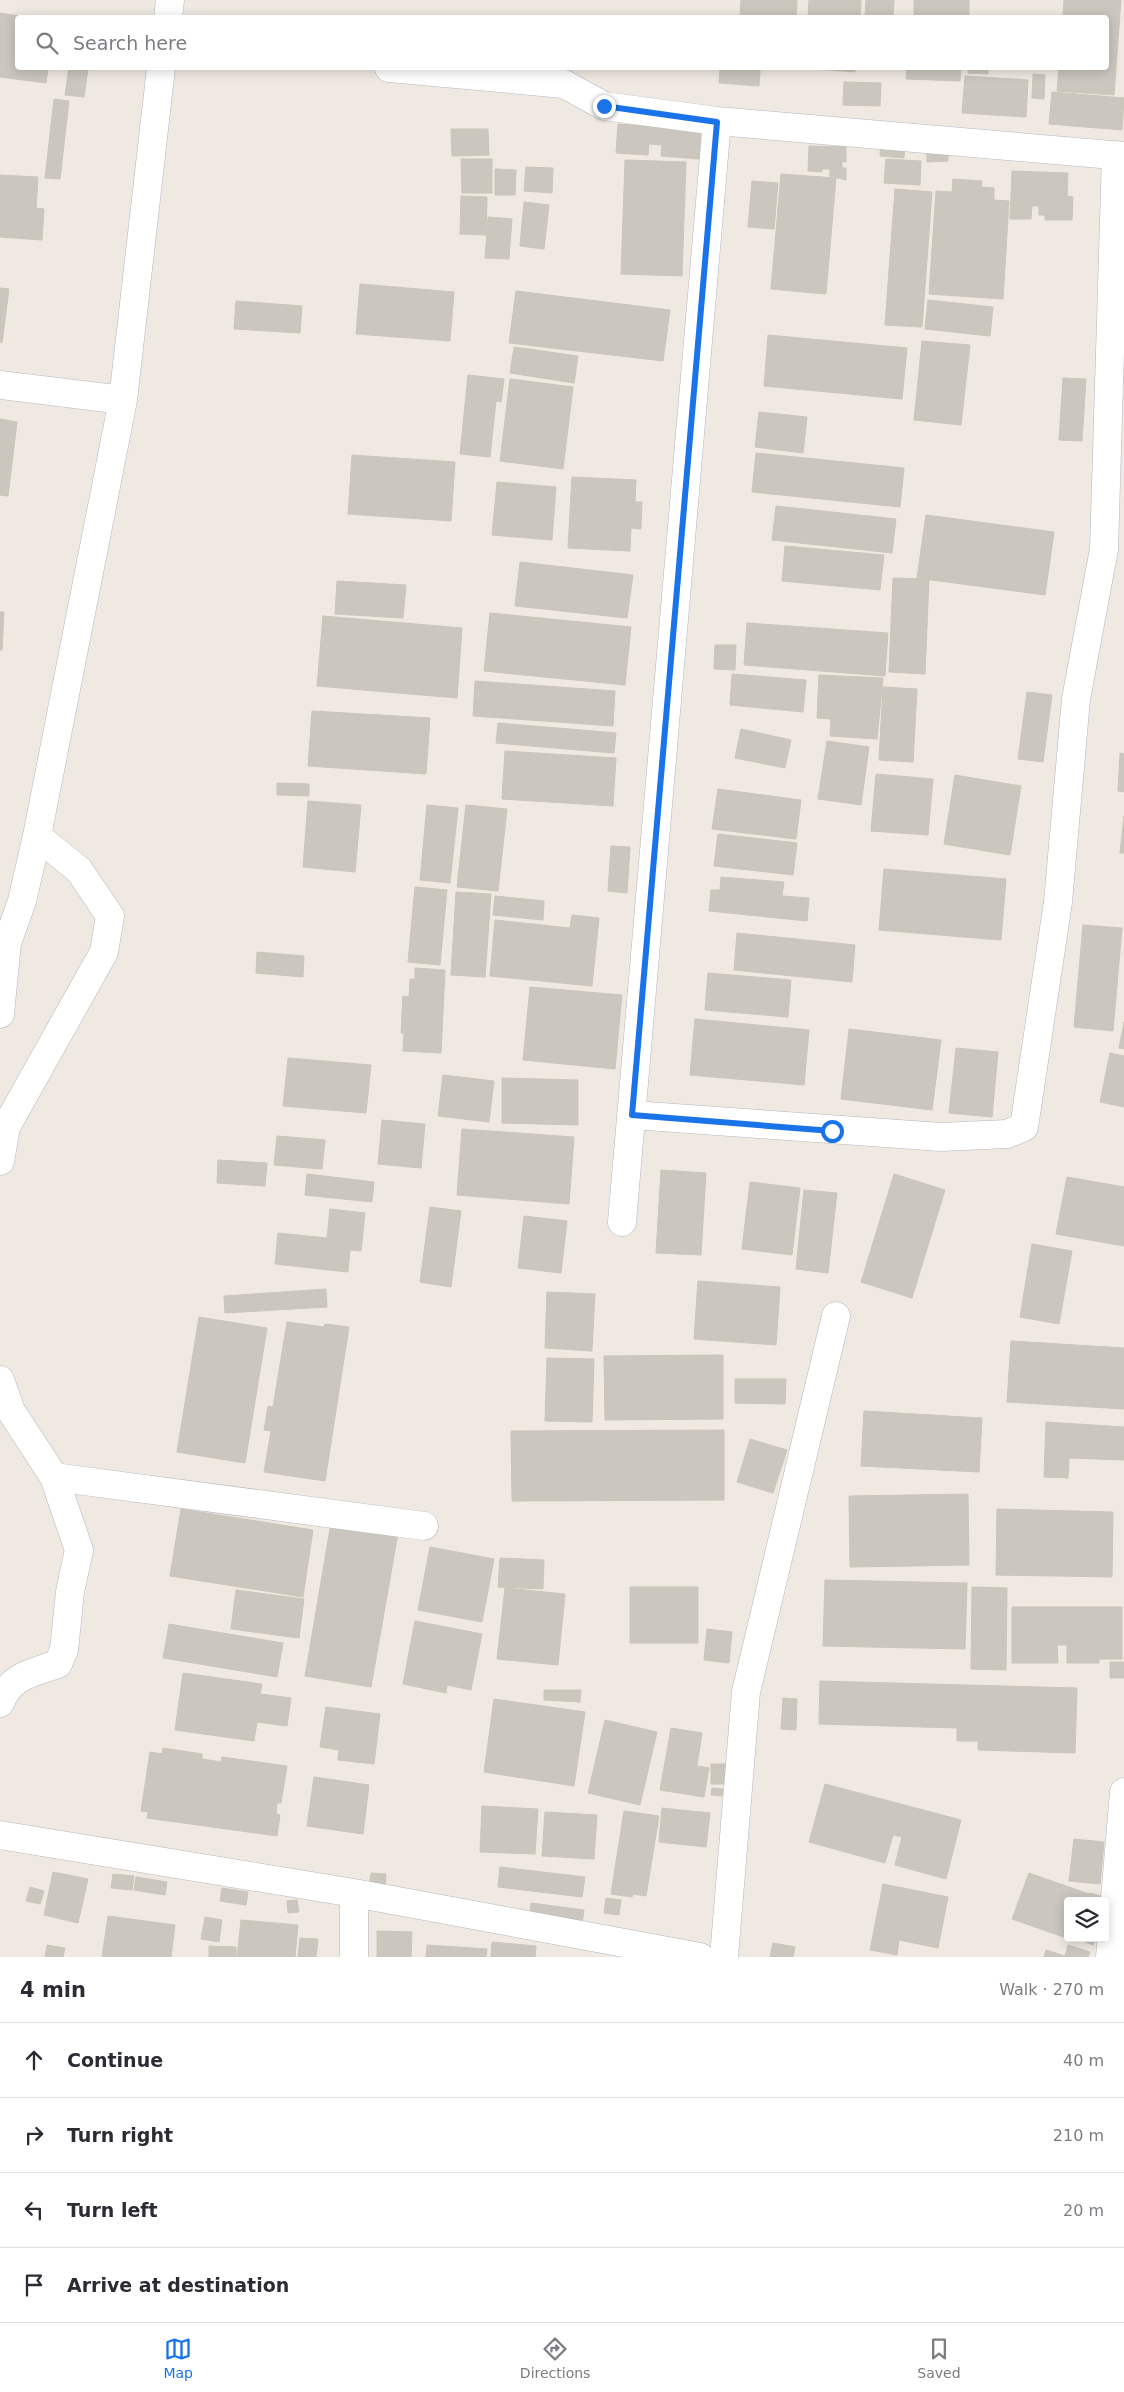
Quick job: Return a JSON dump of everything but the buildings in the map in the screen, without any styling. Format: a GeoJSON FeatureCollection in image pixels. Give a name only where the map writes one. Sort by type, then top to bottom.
{"type":"FeatureCollection","features":[{"type":"Feature","properties":{"kind":"street"},"geometry":{"type":"LineString","coordinates":[[168,15],[170,0]]}},
{"type":"Feature","properties":{"kind":"street"},"geometry":{"type":"LineString","coordinates":[[0,1014],[7,943],[22,901],[36,836],[123,400],[161,70]]}},
{"type":"Feature","properties":{"kind":"street"},"geometry":{"type":"LineString","coordinates":[[411,70],[564,84],[604,106],[717,122],[1120,155],[1114,550],[1076,699],[1058,902],[1024,1127],[1007,1134],[942,1137],[632,1115]]}},
{"type":"Feature","properties":{"kind":"street"},"geometry":{"type":"LineString","coordinates":[[622,1222],[717,122]]}},
{"type":"Feature","properties":{"kind":"street"},"geometry":{"type":"LineString","coordinates":[[0,385],[123,400]]}},
{"type":"Feature","properties":{"kind":"street"},"geometry":{"type":"LineString","coordinates":[[0,1161],[6,1127],[104,952],[110,916],[79,870],[36,836]]}},
{"type":"Feature","properties":{"kind":"street"},"geometry":{"type":"LineString","coordinates":[[0,1097],[6,1127]]}},
{"type":"Feature","properties":{"kind":"street"},"geometry":{"type":"LineString","coordinates":[[724,1957],[746,1692],[836,1316]]}},
{"type":"Feature","properties":{"kind":"street"},"geometry":{"type":"LineString","coordinates":[[0,1380],[12,1411],[54,1477],[79,1550],[70,1592],[64,1650],[58,1664],[16,1678],[3,1695],[0,1703]]}},
{"type":"Feature","properties":{"kind":"street"},"geometry":{"type":"LineString","coordinates":[[54,1477],[424,1526]]}},
{"type":"Feature","properties":{"kind":"street"},"geometry":{"type":"LineString","coordinates":[[1110,1957],[1124,1792]]}},
{"type":"Feature","properties":{"kind":"street"},"geometry":{"type":"LineString","coordinates":[[0,1836],[354,1893],[700,1957]]}},
{"type":"Feature","properties":{"kind":"street"},"geometry":{"type":"LineString","coordinates":[[354,1893],[354,1957]]}},
{"type":"Feature","properties":{"kind":"route"},"geometry":{"type":"LineString","coordinates":[[604,106],[717,122],[632,1115],[832,1131]]}}]}
